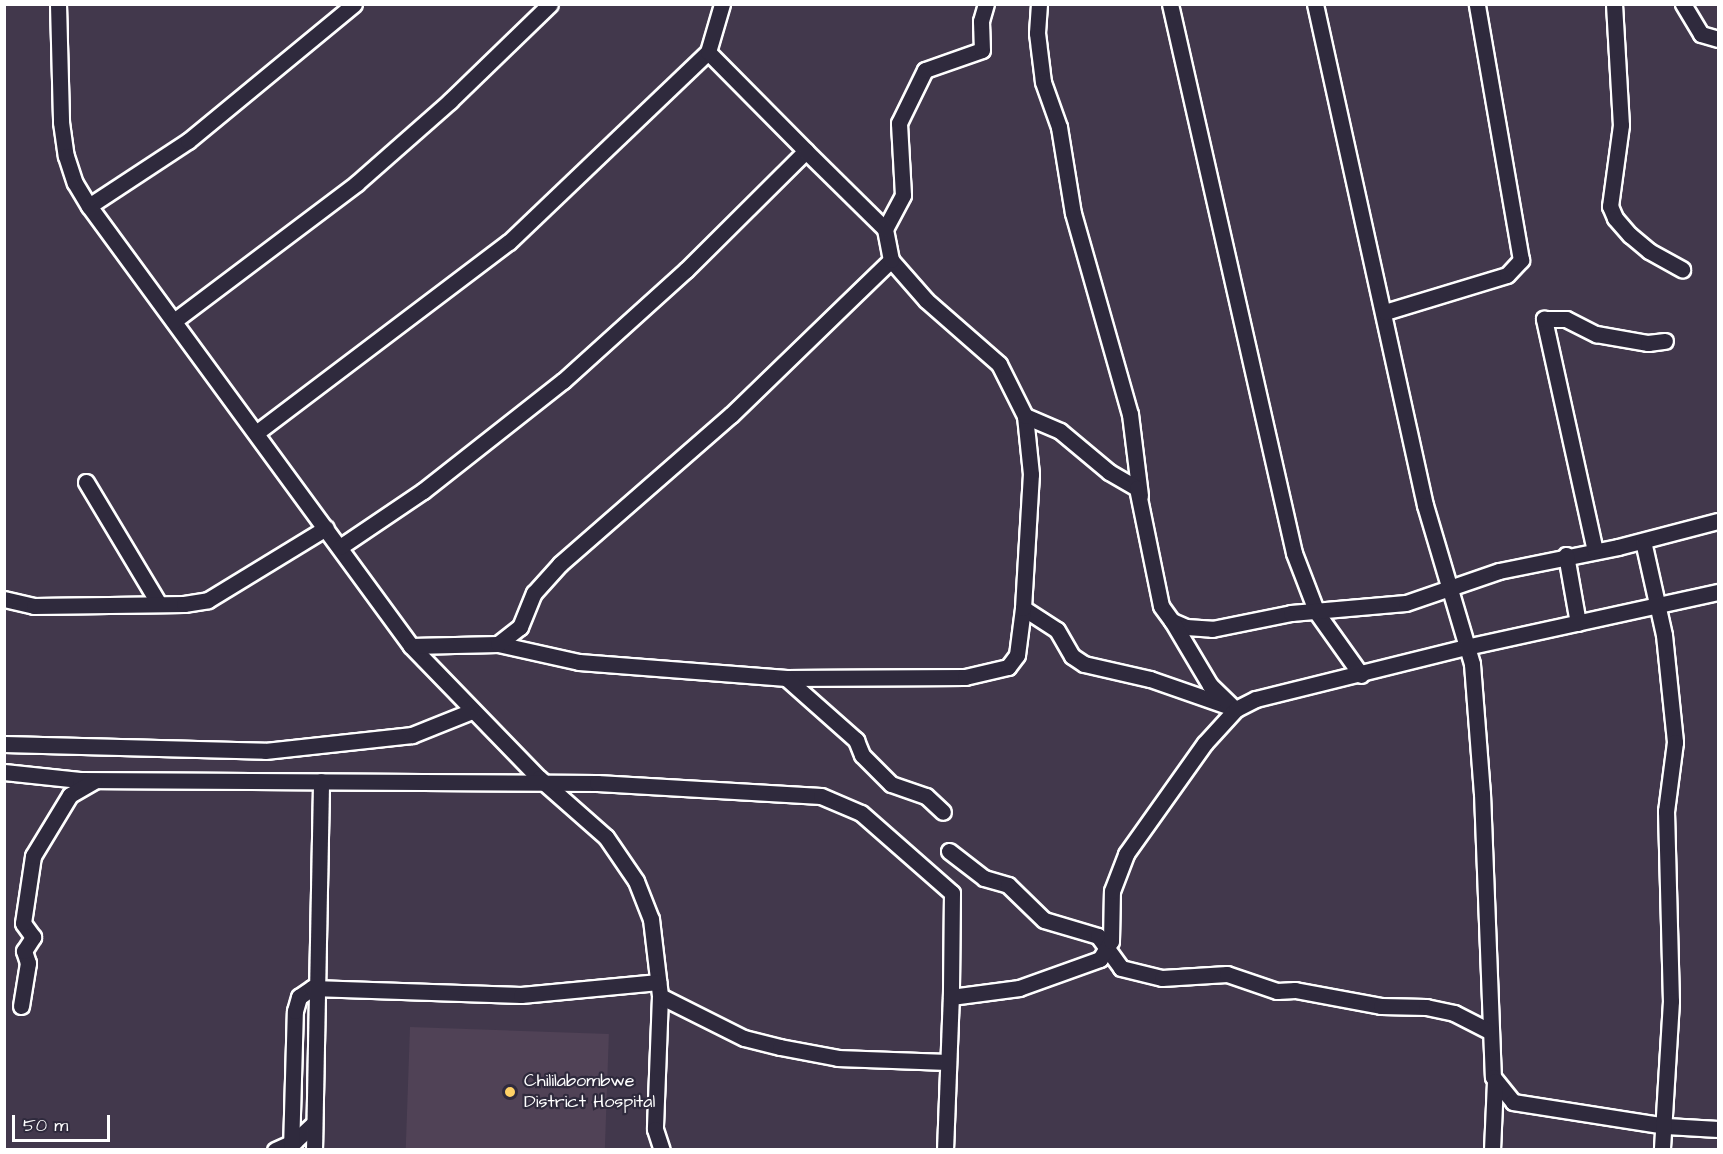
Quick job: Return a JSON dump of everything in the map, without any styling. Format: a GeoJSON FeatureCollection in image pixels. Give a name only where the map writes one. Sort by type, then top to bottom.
{"type":"FeatureCollection","features":[{"type":"Feature","properties":{"kind":"street"},"geometry":{"type":"LineString","coordinates":[[58,4],[65,144],[75,183],[89,206],[411,646],[472,711],[545,783],[606,837],[636,881],[651,919],[659,989],[655,1130],[662,1149]]}},
{"type":"Feature","properties":{"kind":"street"},"geometry":{"type":"LineString","coordinates":[[89,206],[188,141],[354,4]]}},
{"type":"Feature","properties":{"kind":"street"},"geometry":{"type":"LineString","coordinates":[[174,321],[357,183],[450,101],[550,4]]}},
{"type":"Feature","properties":{"kind":"street"},"geometry":{"type":"LineString","coordinates":[[256,433],[508,242],[708,52],[722,4]]}},
{"type":"Feature","properties":{"kind":"street"},"geometry":{"type":"LineString","coordinates":[[885,229],[903,195],[899,123],[925,70],[981,50],[981,21],[986,4]]}},
{"type":"Feature","properties":{"kind":"street"},"geometry":{"type":"LineString","coordinates":[[1039,4],[1037,33],[1043,82],[1059,127],[1073,213],[1130,414],[1140,495],[1161,606],[1209,685],[1236,709]]}},
{"type":"Feature","properties":{"kind":"street"},"geometry":{"type":"LineString","coordinates":[[1170,4],[1286,525],[1317,613],[1361,675]]}},
{"type":"Feature","properties":{"kind":"street"},"geometry":{"type":"LineString","coordinates":[[1315,4],[1385,312],[1425,505],[1472,664],[1482,793],[1489,1030],[1495,1080],[1492,1149]]}},
{"type":"Feature","properties":{"kind":"street"},"geometry":{"type":"LineString","coordinates":[[1385,312],[1507,275],[1521,260],[1478,4]]}},
{"type":"Feature","properties":{"kind":"street"},"geometry":{"type":"LineString","coordinates":[[1614,4],[1621,126],[1610,206],[1615,218],[1630,235],[1649,251],[1682,269]]}},
{"type":"Feature","properties":{"kind":"street"},"geometry":{"type":"LineString","coordinates":[[1683,4],[1701,34],[1719,39]]}},
{"type":"Feature","properties":{"kind":"street"},"geometry":{"type":"LineString","coordinates":[[411,646],[498,644],[579,662],[786,678],[991,674],[1008,667],[1017,655],[1023,608],[1031,474],[1025,416],[999,364],[926,300],[891,260],[885,229],[708,52]]}},
{"type":"Feature","properties":{"kind":"street"},"geometry":{"type":"LineString","coordinates":[[340,547],[423,491],[563,381],[686,270],[806,151]]}},
{"type":"Feature","properties":{"kind":"street"},"geometry":{"type":"LineString","coordinates":[[498,644],[520,627],[534,593],[560,564],[740,407],[891,260]]}},
{"type":"Feature","properties":{"kind":"street"},"geometry":{"type":"LineString","coordinates":[[1595,551],[1544,319],[1566,320],[1596,334],[1627,340],[1648,343],[1665,341]]}},
{"type":"Feature","properties":{"kind":"street"},"geometry":{"type":"LineString","coordinates":[[1025,416],[1074,440],[1109,472],[1133,484],[1140,495]]}},
{"type":"Feature","properties":{"kind":"street"},"geometry":{"type":"LineString","coordinates":[[86,482],[159,604]]}},
{"type":"Feature","properties":{"kind":"street"},"geometry":{"type":"LineString","coordinates":[[1172,621],[1212,629],[1266,617],[1406,603],[1449,586],[1566,555],[1643,541],[1719,521]]}},
{"type":"Feature","properties":{"kind":"street"},"geometry":{"type":"LineString","coordinates":[[4,599],[34,606],[159,604],[208,600],[326,528]]}},
{"type":"Feature","properties":{"kind":"street"},"geometry":{"type":"LineString","coordinates":[[1643,541],[1659,605],[1675,742],[1666,811],[1671,1001],[1666,1126],[1662,1149]]}},
{"type":"Feature","properties":{"kind":"street"},"geometry":{"type":"LineString","coordinates":[[1566,555],[1578,622]]}},
{"type":"Feature","properties":{"kind":"street"},"geometry":{"type":"LineString","coordinates":[[951,997],[1038,982],[1052,973],[1094,962],[1106,950],[1111,941],[1112,891],[1126,854],[1205,743],[1236,709],[1256,699],[1361,675],[1466,647],[1719,591]]}},
{"type":"Feature","properties":{"kind":"street"},"geometry":{"type":"LineString","coordinates":[[1023,608],[1057,630],[1072,656],[1084,664],[1150,679],[1236,709]]}},
{"type":"Feature","properties":{"kind":"street"},"geometry":{"type":"LineString","coordinates":[[786,678],[856,740],[862,755],[891,784],[926,796],[943,812]]}},
{"type":"Feature","properties":{"kind":"street"},"geometry":{"type":"LineString","coordinates":[[4,744],[265,750],[412,735],[472,711]]}},
{"type":"Feature","properties":{"kind":"street"},"geometry":{"type":"LineString","coordinates":[[4,772],[95,780],[545,783],[821,796],[861,813],[952,893],[951,997],[945,1149]]}},
{"type":"Feature","properties":{"kind":"street"},"geometry":{"type":"LineString","coordinates":[[21,1006],[28,963],[24,951],[33,937],[23,923],[33,856],[70,795],[95,780]]}},
{"type":"Feature","properties":{"kind":"street"},"geometry":{"type":"LineString","coordinates":[[314,1149],[321,781]]}},
{"type":"Feature","properties":{"kind":"street"},"geometry":{"type":"LineString","coordinates":[[949,851],[984,878],[1008,885],[1044,920],[1098,936],[1121,968],[1162,978],[1227,974],[1277,991],[1295,990],[1381,1006],[1426,1007],[1454,1013],[1489,1030]]}},
{"type":"Feature","properties":{"kind":"street"},"geometry":{"type":"LineString","coordinates":[[291,1146],[295,1011],[298,998],[317,988],[521,995],[659,989],[744,1038],[838,1058],[947,1062]]}},
{"type":"Feature","properties":{"kind":"street"},"geometry":{"type":"LineString","coordinates":[[1495,1080],[1514,1102],[1666,1126],[1719,1130]]}},
{"type":"Feature","properties":{"kind":"street"},"geometry":{"type":"LineString","coordinates":[[275,1149],[291,1146],[314,1123]]}},
{"type":"Feature","properties":{"kind":"shaded area","name":"Chililabombwe District Hospital"},"geometry":{"type":"Polygon","coordinates":[[[410,1027],[609,1034],[605,1150],[406,1149],[410,1027]]]}},
{"type":"Feature","properties":{"kind":"place","name":"Chililabombwe District Hospital"},"geometry":{"type":"Point","coordinates":[510,1092]}}]}
